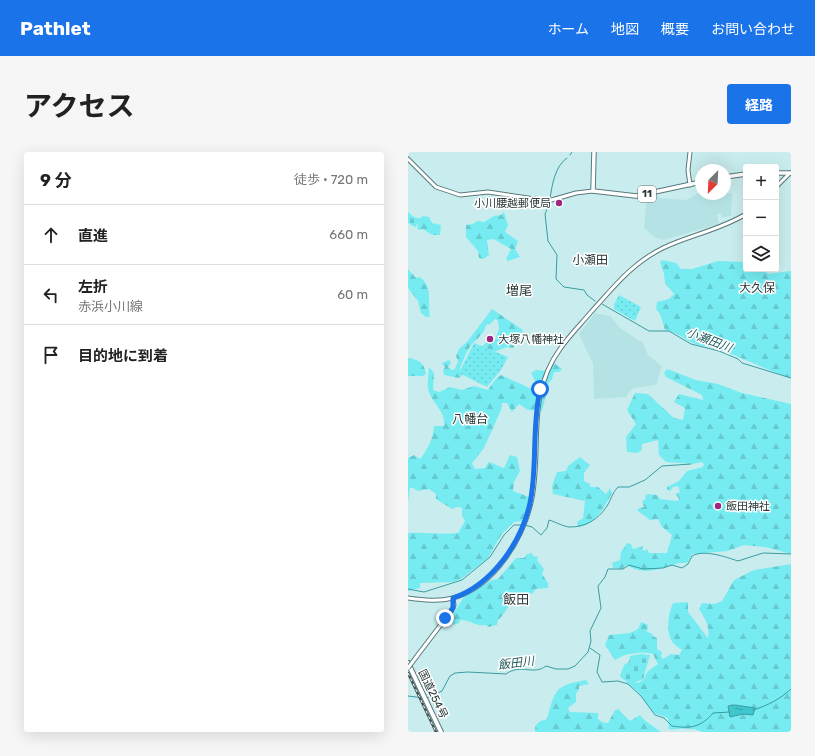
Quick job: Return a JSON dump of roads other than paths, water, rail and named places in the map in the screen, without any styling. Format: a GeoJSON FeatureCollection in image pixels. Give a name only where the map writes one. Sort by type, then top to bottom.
{"type":"FeatureCollection","features":[{"type":"Feature","properties":{"kind":"highway","name":"国道254号"},"geometry":{"type":"LineString","coordinates":[[408,663],[441,732]]}},
{"type":"Feature","properties":{"kind":"main road"},"geometry":{"type":"LineString","coordinates":[[593,190],[594,152]]}},
{"type":"Feature","properties":{"kind":"main road"},"geometry":{"type":"LineString","coordinates":[[779,173],[791,173]]}},
{"type":"Feature","properties":{"kind":"main road"},"geometry":{"type":"LineString","coordinates":[[731,176],[743,174]]}},
{"type":"Feature","properties":{"kind":"main road","name":"11"},"geometry":{"type":"LineString","coordinates":[[593,190],[636,196],[695,184]]}},
{"type":"Feature","properties":{"kind":"street"},"geometry":{"type":"LineString","coordinates":[[690,152],[688,170],[690,185]]}},
{"type":"Feature","properties":{"kind":"street"},"geometry":{"type":"LineString","coordinates":[[408,159],[438,188],[460,195],[488,192],[548,201],[593,190]]}},
{"type":"Feature","properties":{"kind":"street"},"geometry":{"type":"LineString","coordinates":[[779,184],[791,173]]}},
{"type":"Feature","properties":{"kind":"street"},"geometry":{"type":"LineString","coordinates":[[408,598],[426,600],[453,598],[476,586],[491,574],[509,552],[524,524],[532,498],[539,393],[546,373],[561,347],[619,280],[644,258],[672,244],[728,225],[743,216]]}},
{"type":"Feature","properties":{"kind":"street"},"geometry":{"type":"LineString","coordinates":[[408,668],[452,610],[454,605],[453,598]]}},
{"type":"Feature","properties":{"kind":"water"},"geometry":{"type":"Polygon","coordinates":[[[735,705],[755,708],[753,715],[743,714],[730,717],[728,706],[735,705]]]}},
{"type":"Feature","properties":{"kind":"waterway","name":"小瀬田川"},"geometry":{"type":"LineString","coordinates":[[550,199],[553,182],[557,171],[563,161],[567,158]]}},
{"type":"Feature","properties":{"kind":"waterway","name":"小瀬田川"},"geometry":{"type":"LineString","coordinates":[[550,202],[545,214],[548,241],[557,255],[556,279],[564,287],[584,290],[587,295],[595,301]]}},
{"type":"Feature","properties":{"kind":"waterway","name":"小瀬田川"},"geometry":{"type":"LineString","coordinates":[[602,304],[649,331],[669,331],[691,344],[719,351],[738,359],[742,363],[791,378]]}},
{"type":"Feature","properties":{"kind":"waterway"},"geometry":{"type":"LineString","coordinates":[[525,525],[532,527],[541,535],[547,528],[549,520],[568,527],[581,526],[591,522],[600,515],[618,487],[629,487],[645,480],[662,466],[691,464]]}},
{"type":"Feature","properties":{"kind":"waterway"},"geometry":{"type":"LineString","coordinates":[[408,589],[424,592],[462,580],[490,557],[504,535],[514,525],[522,525]]}},
{"type":"Feature","properties":{"kind":"waterway","name":"飯田川"},"geometry":{"type":"LineString","coordinates":[[427,698],[442,691],[450,676],[455,673],[468,672],[506,674],[511,671],[522,669],[536,670],[546,666],[556,669],[568,669],[575,666],[588,652],[591,641],[590,631],[601,608],[598,586],[605,577],[608,569],[623,569],[629,565],[643,569],[663,568],[672,565],[682,568],[688,564],[692,556],[703,553],[715,554],[738,561],[763,553],[791,554]]}},
{"type":"Feature","properties":{"kind":"waterway"},"geometry":{"type":"LineString","coordinates":[[590,648],[600,655],[597,672],[602,682],[618,681],[628,684],[641,696],[655,715],[664,718],[672,726],[695,726],[709,718],[713,713],[730,712]]}},
{"type":"Feature","properties":{"kind":"waterway"},"geometry":{"type":"LineString","coordinates":[[753,710],[773,702],[791,689]]}},
{"type":"Feature","properties":{"kind":"waterway","name":"飯田川"},"geometry":{"type":"LineString","coordinates":[[408,696],[424,698]]}},
{"type":"Feature","properties":{"kind":"railway"},"geometry":{"type":"LineString","coordinates":[[408,673],[436,732]]}},
{"type":"Feature","properties":{"kind":"place","name":"小川腰越郵便局"},"geometry":{"type":"Point","coordinates":[559,203]}},
{"type":"Feature","properties":{"kind":"place","name":"大塚八幡神社"},"geometry":{"type":"Point","coordinates":[490,339]}},
{"type":"Feature","properties":{"kind":"place","name":"飯田神社"},"geometry":{"type":"Point","coordinates":[718,506]}},
{"type":"Feature","properties":{"kind":"district","name":"小瀬田"},"geometry":{"type":"Point","coordinates":[590,260]}},
{"type":"Feature","properties":{"kind":"district","name":"大久保"},"geometry":{"type":"Point","coordinates":[757,288]}},
{"type":"Feature","properties":{"kind":"district","name":"増尾"},"geometry":{"type":"Point","coordinates":[519,290]}},
{"type":"Feature","properties":{"kind":"district","name":"八幡台"},"geometry":{"type":"Point","coordinates":[470,419]}},
{"type":"Feature","properties":{"kind":"district","name":"飯田"},"geometry":{"type":"Point","coordinates":[516,599]}}]}
